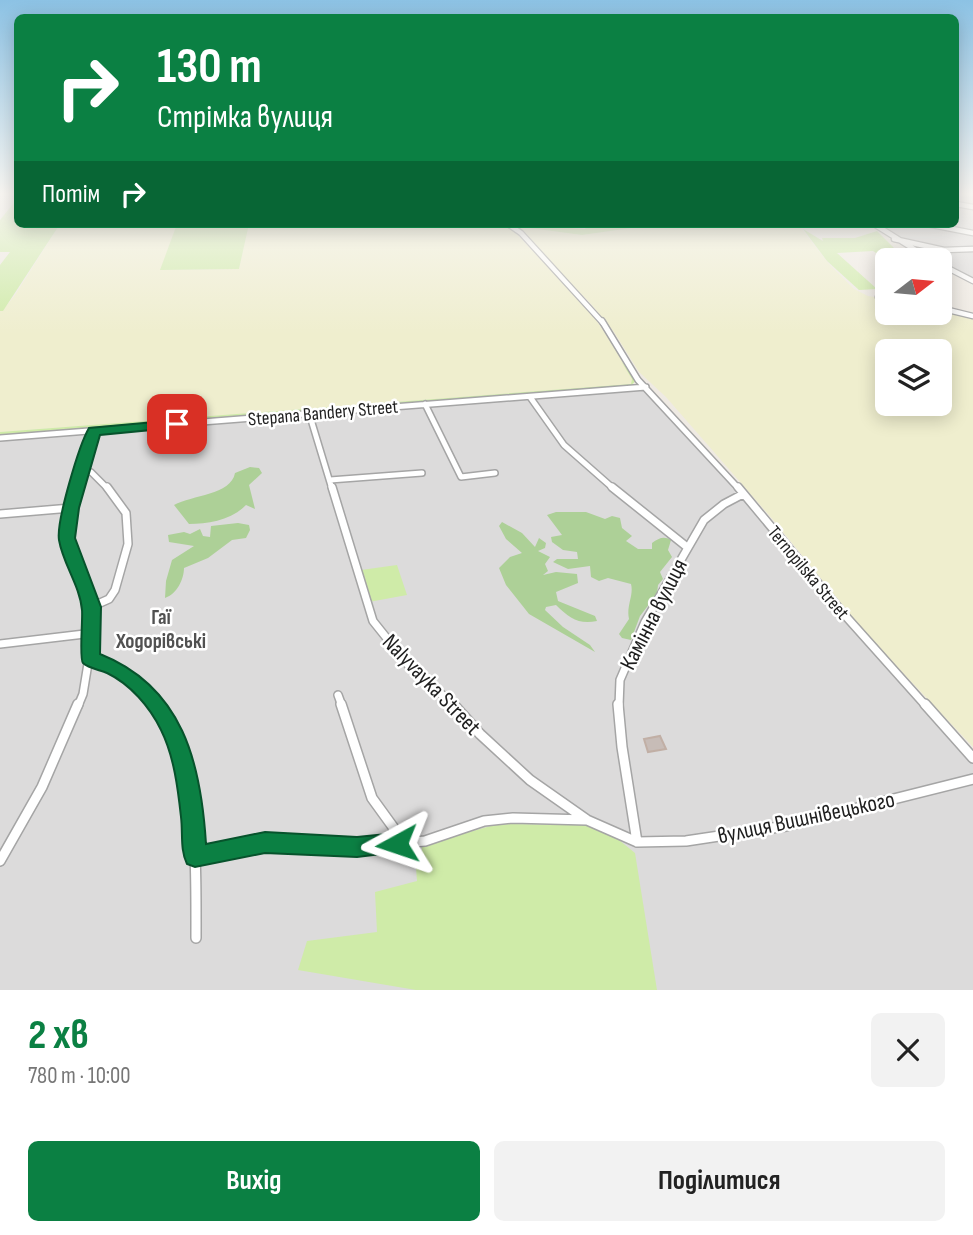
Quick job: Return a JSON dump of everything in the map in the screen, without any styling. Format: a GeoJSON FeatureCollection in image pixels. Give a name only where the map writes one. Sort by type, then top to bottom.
{"type":"FeatureCollection","features":[{"type":"Feature","properties":{"kind":"street","name":"Ternopilska Street"},"geometry":{"type":"LineString","coordinates":[[529,241],[597,315],[638,380],[690,432],[842,612],[973,758]]}},
{"type":"Feature","properties":{"kind":"street"},"geometry":{"type":"LineString","coordinates":[[904,241],[944,250],[973,249]]}},
{"type":"Feature","properties":{"kind":"street"},"geometry":{"type":"LineString","coordinates":[[952,270],[973,281]]}},
{"type":"Feature","properties":{"kind":"street"},"geometry":{"type":"LineString","coordinates":[[952,311],[973,316]]}},
{"type":"Feature","properties":{"kind":"street","name":"Stepana Bandery Street"},"geometry":{"type":"LineString","coordinates":[[0,438],[646,387]]}},
{"type":"Feature","properties":{"kind":"street"},"geometry":{"type":"LineString","coordinates":[[530,397],[574,454],[687,547]]}},
{"type":"Feature","properties":{"kind":"street"},"geometry":{"type":"LineString","coordinates":[[425,404],[461,477],[495,473]]}},
{"type":"Feature","properties":{"kind":"street","name":"Nalyvayka Street"},"geometry":{"type":"LineString","coordinates":[[309,413],[370,614],[383,635],[409,666],[449,700],[480,734],[530,780],[587,820],[637,842]]}},
{"type":"Feature","properties":{"kind":"street"},"geometry":{"type":"LineString","coordinates":[[0,861],[43,787],[83,694],[93,633],[92,607],[67,538],[71,508],[94,431]]}},
{"type":"Feature","properties":{"kind":"street"},"geometry":{"type":"LineString","coordinates":[[81,472],[91,472],[105,485],[124,509],[129,526],[126,554],[114,592],[110,599],[92,607]]}},
{"type":"Feature","properties":{"kind":"street"},"geometry":{"type":"LineString","coordinates":[[330,480],[422,473]]}},
{"type":"Feature","properties":{"kind":"street","name":"Камінна вулиця"},"geometry":{"type":"LineString","coordinates":[[637,842],[622,747],[618,700],[620,680],[635,640],[687,547],[709,514],[743,494]]}},
{"type":"Feature","properties":{"kind":"street"},"geometry":{"type":"LineString","coordinates":[[0,514],[71,508]]}},
{"type":"Feature","properties":{"kind":"street"},"geometry":{"type":"LineString","coordinates":[[0,644],[93,633]]}},
{"type":"Feature","properties":{"kind":"street"},"geometry":{"type":"LineString","coordinates":[[90,658],[117,669],[133,680],[152,697],[172,728],[183,759],[193,819],[195,938]]}},
{"type":"Feature","properties":{"kind":"street"},"geometry":{"type":"LineString","coordinates":[[338,695],[372,798],[393,827],[397,844]]}},
{"type":"Feature","properties":{"kind":"street","name":"вулиця Вишнівецького"},"geometry":{"type":"LineString","coordinates":[[637,842],[686,841],[786,826],[973,779]]}},
{"type":"Feature","properties":{"kind":"street"},"geometry":{"type":"LineString","coordinates":[[195,857],[265,843],[357,847],[397,844],[437,838],[485,821],[540,817],[587,820]]}},
{"type":"Feature","properties":{"kind":"shaded area"},"geometry":{"type":"Polygon","coordinates":[[[904,241],[973,241],[973,279],[952,269],[952,248],[915,248],[904,241]]]}},
{"type":"Feature","properties":{"kind":"shaded area"},"geometry":{"type":"Polygon","coordinates":[[[644,388],[677,421],[973,762],[973,990],[0,990],[0,439],[644,388]]]}},
{"type":"Feature","properties":{"kind":"green space"},"geometry":{"type":"Polygon","coordinates":[[[0,241],[49,241],[3,311],[0,311],[0,265],[10,252],[0,252],[0,241]]]}},
{"type":"Feature","properties":{"kind":"green space"},"geometry":{"type":"Polygon","coordinates":[[[49,241],[171,241],[161,270],[239,269],[245,241],[524,241],[592,314],[632,379],[631,384],[0,432],[0,311],[15,295],[49,241]]]}},
{"type":"Feature","properties":{"kind":"green space"},"geometry":{"type":"Polygon","coordinates":[[[171,241],[245,241],[239,269],[160,270],[171,241]]]}},
{"type":"Feature","properties":{"kind":"green space"},"geometry":{"type":"Polygon","coordinates":[[[530,241],[811,241],[854,289],[875,297],[875,326],[952,326],[952,313],[973,318],[973,747],[867,635],[774,521],[666,397],[639,372],[614,332],[591,304],[530,241]]]}},
{"type":"Feature","properties":{"kind":"green space"},"geometry":{"type":"Polygon","coordinates":[[[812,241],[887,241],[894,248],[875,248],[875,252],[837,253],[875,287],[859,290],[827,261],[812,241]]]}},
{"type":"Feature","properties":{"kind":"green space"},"geometry":{"type":"Polygon","coordinates":[[[621,361],[636,381],[630,386],[0,436],[0,432],[631,384],[632,379],[621,361]]]}},
{"type":"Feature","properties":{"kind":"green space"},"geometry":{"type":"Polygon","coordinates":[[[250,467],[259,468],[262,473],[249,485],[255,509],[246,505],[219,520],[189,524],[174,505],[219,490],[232,480],[235,473],[250,467]]]}},
{"type":"Feature","properties":{"kind":"green space"},"geometry":{"type":"Polygon","coordinates":[[[556,512],[586,512],[605,519],[612,516],[620,518],[622,528],[632,536],[626,541],[638,549],[652,549],[652,543],[662,538],[671,540],[668,550],[672,557],[660,572],[663,579],[658,585],[657,594],[640,616],[631,640],[622,638],[619,634],[629,619],[631,584],[608,578],[599,581],[591,577],[590,566],[568,569],[553,562],[557,559],[578,559],[577,552],[563,550],[552,542],[551,537],[562,535],[547,515],[556,512]]]}},
{"type":"Feature","properties":{"kind":"green space"},"geometry":{"type":"Polygon","coordinates":[[[502,522],[522,533],[535,547],[539,538],[546,543],[545,548],[538,551],[550,557],[545,564],[548,571],[543,575],[556,572],[577,574],[578,583],[556,592],[558,601],[595,616],[597,621],[575,619],[556,605],[546,607],[545,610],[563,627],[590,645],[595,652],[529,614],[506,585],[499,568],[510,557],[522,553],[506,539],[499,526],[502,522]]]}},
{"type":"Feature","properties":{"kind":"green space"},"geometry":{"type":"Polygon","coordinates":[[[238,523],[249,525],[246,538],[232,540],[208,558],[184,568],[179,586],[165,598],[172,560],[194,546],[169,542],[168,535],[184,532],[190,534],[200,529],[203,536],[210,537],[211,526],[238,523]]]}},
{"type":"Feature","properties":{"kind":"green space"},"geometry":{"type":"Polygon","coordinates":[[[397,565],[407,595],[369,602],[361,570],[397,565]]]}},
{"type":"Feature","properties":{"kind":"green space"},"geometry":{"type":"Polygon","coordinates":[[[498,824],[588,825],[619,840],[635,853],[657,990],[416,990],[298,970],[307,941],[377,932],[375,892],[417,881],[416,868],[422,866],[422,845],[498,824]]]}},
{"type":"Feature","properties":{"kind":"building"},"geometry":{"type":"Polygon","coordinates":[[[660,736],[666,749],[648,752],[644,739],[660,736]]]}},
{"type":"Feature","properties":{"kind":"district","name":"Гаї Ходорівські"},"geometry":{"type":"Point","coordinates":[161,629]}},
{"type":"Feature","properties":{"kind":"route"},"geometry":{"type":"LineString","coordinates":[[177,424],[94,431],[71,508],[67,538],[92,607],[90,658],[117,669],[133,680],[152,697],[172,728],[183,759],[193,819],[195,857],[265,843],[357,847],[397,844]]}}]}
